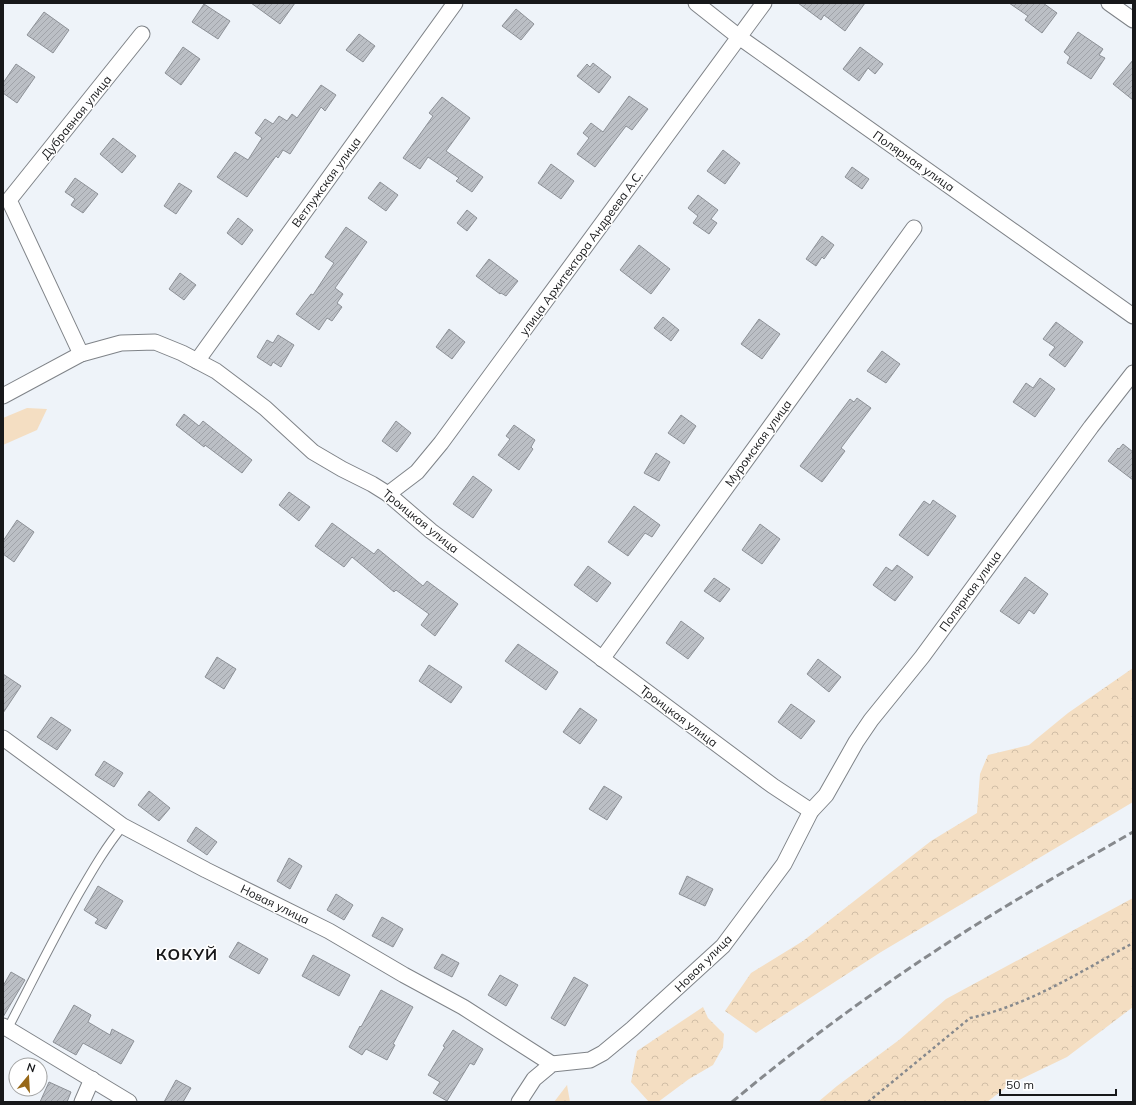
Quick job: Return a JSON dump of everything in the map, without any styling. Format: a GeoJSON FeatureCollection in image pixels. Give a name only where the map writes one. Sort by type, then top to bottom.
{"type":"FeatureCollection","features":[{"type":"Feature","properties":{"kind":"street","name":"Ветлужская улица"},"geometry":{"type":"LineString","coordinates":[[197,361],[455,3]]}},
{"type":"Feature","properties":{"kind":"street","name":"Полярная улица"},"geometry":{"type":"LineString","coordinates":[[696,3],[739,37],[1133,316]]}},
{"type":"Feature","properties":{"kind":"street","name":"улица Архитектора Андреева А.С."},"geometry":{"type":"LineString","coordinates":[[388,494],[417,472],[441,443],[764,3]]}},
{"type":"Feature","properties":{"kind":"street"},"geometry":{"type":"LineString","coordinates":[[1109,3],[1133,20]]}},
{"type":"Feature","properties":{"kind":"street","name":"Дубравная улица"},"geometry":{"type":"LineString","coordinates":[[82,354],[6,196],[142,34]]}},
{"type":"Feature","properties":{"kind":"street","name":"Муромская улица"},"geometry":{"type":"LineString","coordinates":[[602,659],[914,228]]}},
{"type":"Feature","properties":{"kind":"street","name":"Троицкая улица"},"geometry":{"type":"LineString","coordinates":[[3,396],[82,354],[121,344],[156,342],[182,353],[216,371],[265,408],[313,452],[388,494],[431,531],[602,659],[774,786],[811,810]]}},
{"type":"Feature","properties":{"kind":"street","name":"Полярная улица"},"geometry":{"type":"LineString","coordinates":[[811,810],[826,795],[856,742],[871,720],[922,657],[1091,427],[1133,373]]}},
{"type":"Feature","properties":{"kind":"street","name":"Новая улица"},"geometry":{"type":"LineString","coordinates":[[3,738],[123,826],[329,931],[404,975],[463,1007],[552,1064],[590,1060],[603,1053],[638,1024],[723,946],[784,864],[811,810]]}},
{"type":"Feature","properties":{"kind":"street"},"geometry":{"type":"LineString","coordinates":[[6,1027],[129,1102]]}},
{"type":"Feature","properties":{"kind":"street"},"geometry":{"type":"LineString","coordinates":[[519,1102],[534,1079],[552,1064]]}},
{"type":"Feature","properties":{"kind":"street"},"geometry":{"type":"LineString","coordinates":[[82,1102],[92,1080]]}},
{"type":"Feature","properties":{"kind":"lane"},"geometry":{"type":"LineString","coordinates":[[6,1027],[97,862],[123,826]]}},
{"type":"Feature","properties":{"kind":"path"},"geometry":{"type":"LineString","coordinates":[[868,1102],[970,1018],[1001,1010],[1049,989],[1133,943]]}},
{"type":"Feature","properties":{"kind":"green space"},"geometry":{"type":"Polygon","coordinates":[[[27,408],[47,409],[37,430],[3,445],[3,418],[27,408]]]}},
{"type":"Feature","properties":{"kind":"green space"},"geometry":{"type":"Polygon","coordinates":[[[1133,668],[1133,802],[881,952],[756,1033],[725,1011],[751,973],[803,941],[931,841],[977,813],[980,774],[988,755],[1029,745],[1068,713],[1133,668]]]}},
{"type":"Feature","properties":{"kind":"green space"},"geometry":{"type":"Polygon","coordinates":[[[1133,898],[1133,1007],[1067,1057],[1009,1085],[987,1102],[818,1102],[899,1040],[946,999],[1133,898]]]}},
{"type":"Feature","properties":{"kind":"green space"},"geometry":{"type":"Polygon","coordinates":[[[703,1007],[708,1018],[724,1034],[723,1047],[713,1065],[689,1079],[658,1102],[649,1102],[631,1082],[637,1051],[703,1007]]]}},
{"type":"Feature","properties":{"kind":"green space"},"geometry":{"type":"Polygon","coordinates":[[[567,1085],[570,1102],[554,1102],[567,1085]]]}},
{"type":"Feature","properties":{"kind":"building"},"geometry":{"type":"Polygon","coordinates":[[[251,3],[295,3],[280,24],[251,3]]]}},
{"type":"Feature","properties":{"kind":"building"},"geometry":{"type":"Polygon","coordinates":[[[798,3],[865,3],[845,31],[824,15],[821,20],[798,3]]]}},
{"type":"Feature","properties":{"kind":"building"},"geometry":{"type":"Polygon","coordinates":[[[1009,3],[1043,3],[1057,13],[1042,33],[1025,20],[1028,16],[1009,3]]]}},
{"type":"Feature","properties":{"kind":"building"},"geometry":{"type":"Polygon","coordinates":[[[204,4],[230,21],[218,39],[192,22],[204,4]]]}},
{"type":"Feature","properties":{"kind":"building"},"geometry":{"type":"Polygon","coordinates":[[[516,9],[534,24],[521,40],[502,26],[516,9]]]}},
{"type":"Feature","properties":{"kind":"building"},"geometry":{"type":"Polygon","coordinates":[[[44,12],[69,30],[53,53],[27,35],[44,12]]]}},
{"type":"Feature","properties":{"kind":"building"},"geometry":{"type":"Polygon","coordinates":[[[1078,32],[1103,49],[1099,55],[1105,58],[1091,79],[1067,63],[1070,57],[1064,52],[1078,32]]]}},
{"type":"Feature","properties":{"kind":"building"},"geometry":{"type":"Polygon","coordinates":[[[359,34],[375,46],[363,62],[346,50],[359,34]]]}},
{"type":"Feature","properties":{"kind":"building"},"geometry":{"type":"Polygon","coordinates":[[[183,47],[200,59],[181,85],[165,73],[183,47]]]}},
{"type":"Feature","properties":{"kind":"building"},"geometry":{"type":"Polygon","coordinates":[[[860,47],[883,64],[875,74],[868,68],[859,81],[843,69],[860,47]]]}},
{"type":"Feature","properties":{"kind":"building"},"geometry":{"type":"Polygon","coordinates":[[[1133,60],[1133,100],[1113,84],[1133,60]]]}},
{"type":"Feature","properties":{"kind":"building"},"geometry":{"type":"Polygon","coordinates":[[[593,63],[611,77],[599,93],[577,76],[587,64],[590,67],[593,63]]]}},
{"type":"Feature","properties":{"kind":"building"},"geometry":{"type":"Polygon","coordinates":[[[16,64],[35,77],[17,103],[3,93],[3,83],[16,64]]]}},
{"type":"Feature","properties":{"kind":"building"},"geometry":{"type":"Polygon","coordinates":[[[321,85],[336,95],[325,111],[321,107],[290,154],[283,150],[278,158],[276,156],[247,197],[217,177],[235,152],[248,160],[262,138],[255,133],[265,119],[273,124],[279,116],[287,121],[292,114],[297,118],[321,85]]]}},
{"type":"Feature","properties":{"kind":"building"},"geometry":{"type":"Polygon","coordinates":[[[629,96],[648,109],[632,130],[626,126],[595,167],[577,154],[589,138],[583,133],[591,123],[603,132],[629,96]]]}},
{"type":"Feature","properties":{"kind":"building"},"geometry":{"type":"Polygon","coordinates":[[[442,97],[470,118],[446,151],[483,177],[472,192],[456,181],[459,178],[428,157],[420,169],[403,158],[433,116],[429,113],[442,97]]]}},
{"type":"Feature","properties":{"kind":"building"},"geometry":{"type":"Polygon","coordinates":[[[113,138],[136,156],[122,173],[100,154],[113,138]]]}},
{"type":"Feature","properties":{"kind":"building"},"geometry":{"type":"Polygon","coordinates":[[[723,150],[740,163],[725,184],[707,171],[723,150]]]}},
{"type":"Feature","properties":{"kind":"building"},"geometry":{"type":"Polygon","coordinates":[[[551,164],[574,181],[561,199],[538,183],[551,164]]]}},
{"type":"Feature","properties":{"kind":"building"},"geometry":{"type":"Polygon","coordinates":[[[852,167],[869,179],[862,189],[845,177],[852,167]]]}},
{"type":"Feature","properties":{"kind":"building"},"geometry":{"type":"Polygon","coordinates":[[[75,178],[98,194],[83,213],[71,205],[75,199],[65,192],[75,178]]]}},
{"type":"Feature","properties":{"kind":"building"},"geometry":{"type":"Polygon","coordinates":[[[380,182],[398,195],[386,211],[368,198],[380,182]]]}},
{"type":"Feature","properties":{"kind":"building"},"geometry":{"type":"Polygon","coordinates":[[[179,183],[192,191],[176,214],[164,206],[179,183]]]}},
{"type":"Feature","properties":{"kind":"building"},"geometry":{"type":"Polygon","coordinates":[[[698,195],[718,210],[711,219],[717,223],[709,234],[693,223],[698,216],[688,208],[698,195]]]}},
{"type":"Feature","properties":{"kind":"building"},"geometry":{"type":"Polygon","coordinates":[[[467,210],[477,218],[467,231],[457,223],[467,210]]]}},
{"type":"Feature","properties":{"kind":"building"},"geometry":{"type":"Polygon","coordinates":[[[238,218],[253,230],[242,245],[227,233],[238,218]]]}},
{"type":"Feature","properties":{"kind":"building"},"geometry":{"type":"Polygon","coordinates":[[[346,227],[367,242],[335,288],[343,294],[337,303],[342,307],[332,321],[327,318],[319,330],[296,314],[311,294],[313,295],[334,263],[325,257],[346,227]]]}},
{"type":"Feature","properties":{"kind":"building"},"geometry":{"type":"Polygon","coordinates":[[[822,236],[834,245],[824,259],[822,257],[816,266],[806,259],[822,236]]]}},
{"type":"Feature","properties":{"kind":"building"},"geometry":{"type":"Polygon","coordinates":[[[639,245],[670,269],[651,294],[620,270],[639,245]]]}},
{"type":"Feature","properties":{"kind":"building"},"geometry":{"type":"Polygon","coordinates":[[[489,259],[518,281],[506,296],[501,293],[500,294],[476,276],[489,259]]]}},
{"type":"Feature","properties":{"kind":"building"},"geometry":{"type":"Polygon","coordinates":[[[180,273],[196,285],[184,300],[169,289],[180,273]]]}},
{"type":"Feature","properties":{"kind":"building"},"geometry":{"type":"Polygon","coordinates":[[[663,317],[679,330],[671,341],[654,328],[663,317]]]}},
{"type":"Feature","properties":{"kind":"building"},"geometry":{"type":"Polygon","coordinates":[[[759,319],[780,334],[762,359],[741,344],[759,319]]]}},
{"type":"Feature","properties":{"kind":"building"},"geometry":{"type":"Polygon","coordinates":[[[1056,322],[1083,342],[1065,367],[1049,355],[1055,347],[1043,339],[1056,322]]]}},
{"type":"Feature","properties":{"kind":"building"},"geometry":{"type":"Polygon","coordinates":[[[449,329],[465,342],[452,359],[436,347],[449,329]]]}},
{"type":"Feature","properties":{"kind":"building"},"geometry":{"type":"Polygon","coordinates":[[[278,335],[294,345],[281,367],[273,362],[271,366],[257,357],[267,340],[273,343],[278,335]]]}},
{"type":"Feature","properties":{"kind":"building"},"geometry":{"type":"Polygon","coordinates":[[[882,351],[900,364],[886,383],[867,371],[882,351]]]}},
{"type":"Feature","properties":{"kind":"building"},"geometry":{"type":"Polygon","coordinates":[[[1040,378],[1055,389],[1035,417],[1013,402],[1026,383],[1033,388],[1040,378]]]}},
{"type":"Feature","properties":{"kind":"building"},"geometry":{"type":"Polygon","coordinates":[[[857,398],[871,408],[841,448],[845,451],[822,482],[800,466],[850,399],[854,402],[857,398]]]}},
{"type":"Feature","properties":{"kind":"building"},"geometry":{"type":"Polygon","coordinates":[[[184,414],[199,426],[203,421],[252,460],[242,473],[205,445],[204,447],[176,425],[184,414]]]}},
{"type":"Feature","properties":{"kind":"building"},"geometry":{"type":"Polygon","coordinates":[[[681,415],[696,426],[684,444],[668,433],[681,415]]]}},
{"type":"Feature","properties":{"kind":"building"},"geometry":{"type":"Polygon","coordinates":[[[396,421],[411,433],[397,452],[382,441],[396,421]]]}},
{"type":"Feature","properties":{"kind":"building"},"geometry":{"type":"Polygon","coordinates":[[[514,425],[535,440],[531,447],[533,449],[519,470],[498,455],[510,439],[506,436],[514,425]]]}},
{"type":"Feature","properties":{"kind":"building"},"geometry":{"type":"Polygon","coordinates":[[[1123,444],[1133,452],[1133,480],[1108,461],[1123,444]]]}},
{"type":"Feature","properties":{"kind":"building"},"geometry":{"type":"Polygon","coordinates":[[[656,453],[670,462],[659,481],[644,473],[656,453]]]}},
{"type":"Feature","properties":{"kind":"building"},"geometry":{"type":"Polygon","coordinates":[[[473,476],[492,490],[473,518],[453,504],[473,476]]]}},
{"type":"Feature","properties":{"kind":"building"},"geometry":{"type":"Polygon","coordinates":[[[289,492],[310,507],[299,521],[279,505],[289,492]]]}},
{"type":"Feature","properties":{"kind":"building"},"geometry":{"type":"Polygon","coordinates":[[[933,500],[956,516],[928,556],[899,535],[924,501],[930,505],[933,500]]]}},
{"type":"Feature","properties":{"kind":"building"},"geometry":{"type":"Polygon","coordinates":[[[634,506],[660,525],[652,537],[645,533],[628,556],[608,542],[634,506]]]}},
{"type":"Feature","properties":{"kind":"building"},"geometry":{"type":"Polygon","coordinates":[[[17,520],[34,532],[14,562],[3,554],[3,541],[17,520]]]}},
{"type":"Feature","properties":{"kind":"building"},"geometry":{"type":"Polygon","coordinates":[[[332,523],[374,554],[378,549],[423,586],[427,581],[458,604],[435,636],[421,625],[429,614],[396,590],[394,592],[352,557],[344,567],[315,546],[332,523]]]}},
{"type":"Feature","properties":{"kind":"building"},"geometry":{"type":"Polygon","coordinates":[[[760,524],[780,539],[762,564],[742,550],[760,524]]]}},
{"type":"Feature","properties":{"kind":"building"},"geometry":{"type":"Polygon","coordinates":[[[897,565],[913,577],[895,601],[873,585],[886,567],[892,571],[897,565]]]}},
{"type":"Feature","properties":{"kind":"building"},"geometry":{"type":"Polygon","coordinates":[[[588,566],[611,583],[597,602],[574,585],[588,566]]]}},
{"type":"Feature","properties":{"kind":"building"},"geometry":{"type":"Polygon","coordinates":[[[1025,577],[1048,594],[1034,614],[1029,610],[1019,624],[1000,611],[1025,577]]]}},
{"type":"Feature","properties":{"kind":"building"},"geometry":{"type":"Polygon","coordinates":[[[714,578],[730,589],[720,602],[704,591],[714,578]]]}},
{"type":"Feature","properties":{"kind":"building"},"geometry":{"type":"Polygon","coordinates":[[[681,621],[704,638],[688,659],[666,643],[681,621]]]}},
{"type":"Feature","properties":{"kind":"building"},"geometry":{"type":"Polygon","coordinates":[[[518,644],[558,672],[546,690],[505,661],[518,644]]]}},
{"type":"Feature","properties":{"kind":"building"},"geometry":{"type":"Polygon","coordinates":[[[217,657],[236,669],[224,689],[205,677],[217,657]]]}},
{"type":"Feature","properties":{"kind":"building"},"geometry":{"type":"Polygon","coordinates":[[[818,659],[841,677],[829,692],[807,674],[818,659]]]}},
{"type":"Feature","properties":{"kind":"building"},"geometry":{"type":"Polygon","coordinates":[[[429,665],[462,687],[451,703],[419,681],[429,665]]]}},
{"type":"Feature","properties":{"kind":"building"},"geometry":{"type":"Polygon","coordinates":[[[3,674],[21,686],[3,713],[3,674]]]}},
{"type":"Feature","properties":{"kind":"building"},"geometry":{"type":"Polygon","coordinates":[[[791,704],[815,721],[801,739],[778,722],[791,704]]]}},
{"type":"Feature","properties":{"kind":"building"},"geometry":{"type":"Polygon","coordinates":[[[580,708],[597,720],[580,744],[563,732],[580,708]]]}},
{"type":"Feature","properties":{"kind":"building"},"geometry":{"type":"Polygon","coordinates":[[[51,717],[71,730],[57,750],[37,737],[51,717]]]}},
{"type":"Feature","properties":{"kind":"building"},"geometry":{"type":"Polygon","coordinates":[[[104,761],[123,773],[114,787],[95,775],[104,761]]]}},
{"type":"Feature","properties":{"kind":"building"},"geometry":{"type":"Polygon","coordinates":[[[604,786],[622,797],[607,820],[589,809],[604,786]]]}},
{"type":"Feature","properties":{"kind":"building"},"geometry":{"type":"Polygon","coordinates":[[[149,791],[170,808],[159,821],[138,805],[149,791]]]}},
{"type":"Feature","properties":{"kind":"building"},"geometry":{"type":"Polygon","coordinates":[[[196,827],[217,842],[207,855],[187,841],[196,827]]]}},
{"type":"Feature","properties":{"kind":"building"},"geometry":{"type":"Polygon","coordinates":[[[289,858],[302,866],[290,889],[277,881],[289,858]]]}},
{"type":"Feature","properties":{"kind":"building"},"geometry":{"type":"Polygon","coordinates":[[[687,876],[713,889],[705,906],[679,894],[687,876]]]}},
{"type":"Feature","properties":{"kind":"building"},"geometry":{"type":"Polygon","coordinates":[[[98,886],[123,901],[106,929],[95,923],[98,919],[84,910],[98,886]]]}},
{"type":"Feature","properties":{"kind":"building"},"geometry":{"type":"Polygon","coordinates":[[[336,894],[353,905],[344,920],[327,910],[336,894]]]}},
{"type":"Feature","properties":{"kind":"building"},"geometry":{"type":"Polygon","coordinates":[[[382,917],[403,929],[393,947],[372,936],[382,917]]]}},
{"type":"Feature","properties":{"kind":"building"},"geometry":{"type":"Polygon","coordinates":[[[238,942],[268,959],[259,974],[229,957],[238,942]]]}},
{"type":"Feature","properties":{"kind":"building"},"geometry":{"type":"Polygon","coordinates":[[[442,954],[459,963],[452,977],[434,968],[442,954]]]}},
{"type":"Feature","properties":{"kind":"building"},"geometry":{"type":"Polygon","coordinates":[[[313,955],[350,975],[339,996],[302,976],[313,955]]]}},
{"type":"Feature","properties":{"kind":"building"},"geometry":{"type":"Polygon","coordinates":[[[11,972],[25,980],[3,1017],[3,986],[11,972]]]}},
{"type":"Feature","properties":{"kind":"building"},"geometry":{"type":"Polygon","coordinates":[[[500,975],[518,985],[506,1006],[488,995],[500,975]]]}},
{"type":"Feature","properties":{"kind":"building"},"geometry":{"type":"Polygon","coordinates":[[[574,977],[588,985],[565,1026],[551,1018],[574,977]]]}},
{"type":"Feature","properties":{"kind":"building"},"geometry":{"type":"Polygon","coordinates":[[[381,990],[413,1007],[393,1044],[395,1045],[387,1060],[366,1049],[362,1055],[349,1047],[381,990]]]}},
{"type":"Feature","properties":{"kind":"building"},"geometry":{"type":"Polygon","coordinates":[[[74,1005],[91,1015],[88,1022],[110,1035],[112,1029],[134,1041],[121,1064],[83,1043],[76,1055],[53,1042],[74,1005]]]}},
{"type":"Feature","properties":{"kind":"building"},"geometry":{"type":"Polygon","coordinates":[[[453,1030],[483,1049],[474,1065],[470,1063],[447,1101],[433,1093],[440,1082],[428,1075],[445,1047],[443,1046],[453,1030]]]}},
{"type":"Feature","properties":{"kind":"building"},"geometry":{"type":"Polygon","coordinates":[[[176,1080],[191,1088],[183,1102],[164,1102],[176,1080]]]}},
{"type":"Feature","properties":{"kind":"building"},"geometry":{"type":"Polygon","coordinates":[[[49,1082],[71,1092],[67,1102],[40,1102],[42,1097],[48,1097],[49,1082]]]}},
{"type":"Feature","properties":{"kind":"railway"},"geometry":{"type":"LineString","coordinates":[[732,1102],[803,1045],[913,966],[989,916],[1133,832]]}},
{"type":"Feature","properties":{"kind":"district","name":"КОКУЙ"},"geometry":{"type":"Point","coordinates":[187,954]}}]}
